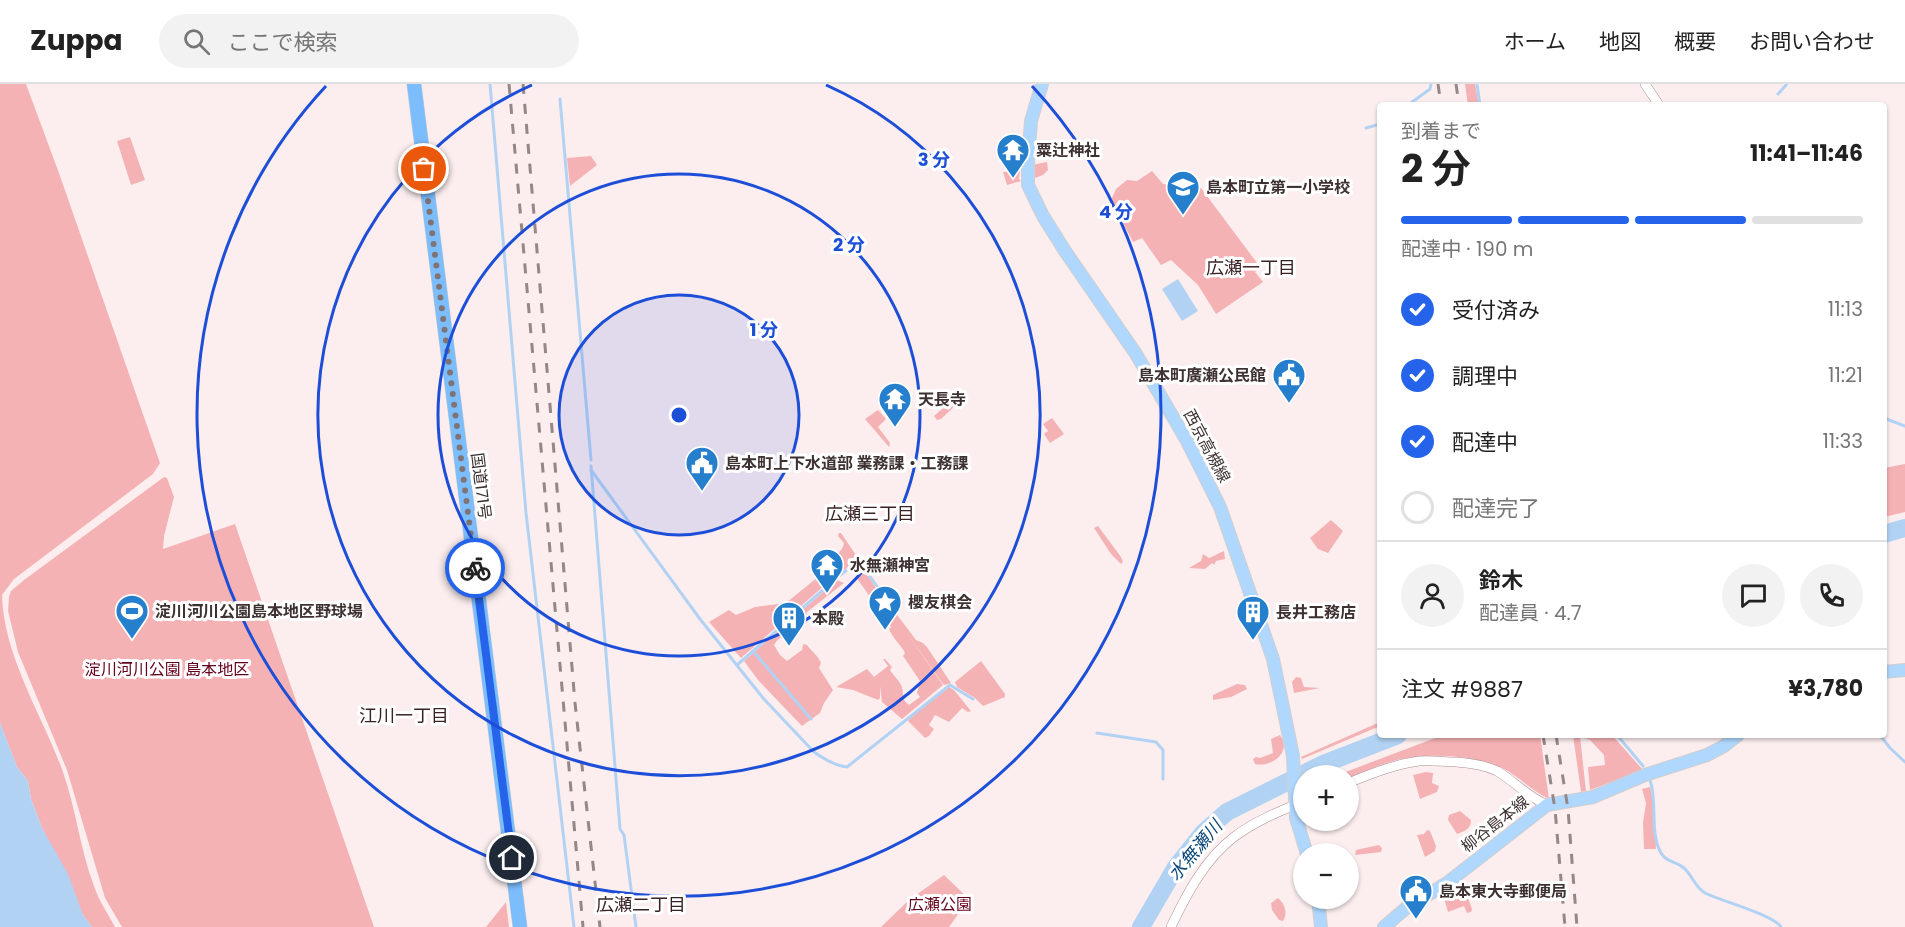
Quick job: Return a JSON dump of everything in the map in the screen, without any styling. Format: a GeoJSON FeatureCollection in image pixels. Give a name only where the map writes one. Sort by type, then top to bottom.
{"type":"FeatureCollection","features":[{"type":"Feature","properties":{"kind":"highway","name":"国道171号"},"geometry":{"type":"LineString","coordinates":[[414,84],[520,927]]}},
{"type":"Feature","properties":{"kind":"main road","name":"西京高槻線"},"geometry":{"type":"LineString","coordinates":[[1042,84],[1031,121],[1028,185],[1043,216],[1065,251],[1136,354],[1187,441],[1216,497],[1273,659],[1294,765]]}},
{"type":"Feature","properties":{"kind":"main road"},"geometry":{"type":"LineString","coordinates":[[1887,672],[1905,670]]}},
{"type":"Feature","properties":{"kind":"main road","name":"柳谷島本線"},"geometry":{"type":"LineString","coordinates":[[1384,927],[1405,909],[1447,883],[1547,805],[1593,797],[1645,775],[1691,761],[1724,746],[1734,738]]}},
{"type":"Feature","properties":{"kind":"main road"},"geometry":{"type":"LineString","coordinates":[[1319,909],[1321,927]]}},
{"type":"Feature","properties":{"kind":"street"},"geometry":{"type":"LineString","coordinates":[[1645,84],[1657,102]]}},
{"type":"Feature","properties":{"kind":"street"},"geometry":{"type":"LineString","coordinates":[[1359,778],[1382,769],[1413,762],[1463,762],[1499,772],[1539,802],[1547,805]]}},
{"type":"Feature","properties":{"kind":"street"},"geometry":{"type":"LineString","coordinates":[[1171,927],[1191,888],[1220,849],[1256,823],[1293,804]]}},
{"type":"Feature","properties":{"kind":"green space"},"geometry":{"type":"Polygon","coordinates":[[[0,84],[26,84],[160,463],[153,474],[14,579],[2,595],[9,641],[25,685],[63,772],[89,872],[98,897],[115,927],[92,927],[83,915],[42,828],[31,799],[28,781],[17,767],[0,723],[0,84]]]}},
{"type":"Feature","properties":{"kind":"green space"},"geometry":{"type":"Polygon","coordinates":[[[1465,84],[1475,84],[1478,102],[1468,102],[1465,84]]]}},
{"type":"Feature","properties":{"kind":"green space"},"geometry":{"type":"Polygon","coordinates":[[[130,137],[145,180],[131,185],[117,141],[130,137]]]}},
{"type":"Feature","properties":{"kind":"green space"},"geometry":{"type":"Polygon","coordinates":[[[591,156],[597,165],[570,186],[567,158],[591,156]]]}},
{"type":"Feature","properties":{"kind":"green space"},"geometry":{"type":"Polygon","coordinates":[[[1047,162],[1048,170],[1043,175],[1032,179],[1032,165],[1047,162]]]}},
{"type":"Feature","properties":{"kind":"green space","name":"粟辻神社"},"geometry":{"type":"Polygon","coordinates":[[[1020,171],[1021,181],[1007,185],[1003,172],[1020,171]]]}},
{"type":"Feature","properties":{"kind":"green space"},"geometry":{"type":"Polygon","coordinates":[[[1152,171],[1163,184],[1186,187],[1192,194],[1201,188],[1260,267],[1255,272],[1263,282],[1216,314],[1198,285],[1171,260],[1161,265],[1142,238],[1133,242],[1111,200],[1116,189],[1127,180],[1137,181],[1152,171]]]}},
{"type":"Feature","properties":{"kind":"green space"},"geometry":{"type":"Polygon","coordinates":[[[950,402],[957,404],[937,420],[934,416],[950,402]]]}},
{"type":"Feature","properties":{"kind":"green space"},"geometry":{"type":"Polygon","coordinates":[[[878,410],[886,419],[878,427],[890,443],[889,447],[865,419],[878,410]]]}},
{"type":"Feature","properties":{"kind":"green space"},"geometry":{"type":"Polygon","coordinates":[[[1052,418],[1064,434],[1050,443],[1044,434],[1048,431],[1043,424],[1052,418]]]}},
{"type":"Feature","properties":{"kind":"green space"},"geometry":{"type":"Polygon","coordinates":[[[1905,464],[1905,512],[1887,516],[1887,467],[1905,464]]]}},
{"type":"Feature","properties":{"kind":"green space","name":"淀川河川公園 島本地区"},"geometry":{"type":"Polygon","coordinates":[[[164,477],[167,478],[174,497],[163,549],[235,524],[374,927],[122,927],[105,898],[67,770],[18,652],[8,611],[9,597],[11,591],[24,580],[164,477]]]}},
{"type":"Feature","properties":{"kind":"green space"},"geometry":{"type":"Polygon","coordinates":[[[1331,520],[1343,531],[1328,553],[1318,549],[1310,538],[1331,520]]]}},
{"type":"Feature","properties":{"kind":"green space"},"geometry":{"type":"Polygon","coordinates":[[[1098,526],[1121,557],[1123,562],[1121,564],[1111,554],[1094,528],[1098,526]]]}},
{"type":"Feature","properties":{"kind":"green space"},"geometry":{"type":"Polygon","coordinates":[[[839,533],[858,558],[842,572],[816,553],[819,551],[829,560],[836,555],[844,543],[838,536],[839,533]]]}},
{"type":"Feature","properties":{"kind":"green space"},"geometry":{"type":"Polygon","coordinates":[[[1224,551],[1225,559],[1216,561],[1214,565],[1212,563],[1205,569],[1189,568],[1201,561],[1203,554],[1209,558],[1224,551]]]}},
{"type":"Feature","properties":{"kind":"green space"},"geometry":{"type":"Polygon","coordinates":[[[859,563],[881,595],[873,601],[856,577],[862,572],[858,566],[850,570],[859,563]]]}},
{"type":"Feature","properties":{"kind":"green space"},"geometry":{"type":"Polygon","coordinates":[[[824,572],[832,576],[832,579],[741,658],[709,622],[729,610],[736,615],[755,607],[786,603],[824,572]]]}},
{"type":"Feature","properties":{"kind":"green space"},"geometry":{"type":"Polygon","coordinates":[[[837,580],[844,583],[795,622],[774,645],[787,661],[802,650],[803,644],[807,645],[820,660],[819,668],[833,690],[820,713],[802,726],[758,680],[744,661],[837,580]]]}},
{"type":"Feature","properties":{"kind":"green space"},"geometry":{"type":"Polygon","coordinates":[[[892,608],[916,640],[927,647],[951,683],[943,684],[904,629],[943,685],[902,719],[882,702],[880,686],[878,700],[853,690],[836,687],[867,669],[874,677],[888,666],[883,659],[885,659],[892,667],[890,670],[902,687],[906,703],[909,705],[920,697],[917,693],[920,681],[903,656],[905,653],[882,615],[892,608]]]}},
{"type":"Feature","properties":{"kind":"green space"},"geometry":{"type":"Polygon","coordinates":[[[981,661],[1005,694],[1005,697],[983,706],[957,687],[955,682],[981,661]]]}},
{"type":"Feature","properties":{"kind":"green space"},"geometry":{"type":"Polygon","coordinates":[[[1296,677],[1301,678],[1304,687],[1320,688],[1294,693],[1292,682],[1296,677]]]}},
{"type":"Feature","properties":{"kind":"green space"},"geometry":{"type":"Polygon","coordinates":[[[1237,684],[1245,685],[1247,689],[1231,697],[1213,700],[1213,695],[1237,684]]]}},
{"type":"Feature","properties":{"kind":"green space"},"geometry":{"type":"Polygon","coordinates":[[[949,687],[971,711],[968,712],[962,708],[949,722],[935,715],[929,725],[934,729],[925,738],[908,721],[949,687]]]}},
{"type":"Feature","properties":{"kind":"green space"},"geometry":{"type":"Polygon","coordinates":[[[1377,723],[1377,727],[1302,759],[1301,757],[1377,723]]]}},
{"type":"Feature","properties":{"kind":"green space"},"geometry":{"type":"Polygon","coordinates":[[[1280,735],[1284,747],[1282,753],[1267,764],[1255,764],[1253,759],[1256,757],[1260,758],[1273,753],[1271,739],[1280,735]]]}},
{"type":"Feature","properties":{"kind":"green space"},"geometry":{"type":"Polygon","coordinates":[[[1435,738],[1540,738],[1549,799],[1511,773],[1476,759],[1412,757],[1359,774],[1359,767],[1435,738]]]}},
{"type":"Feature","properties":{"kind":"green space"},"geometry":{"type":"Polygon","coordinates":[[[1573,738],[1580,738],[1586,791],[1581,792],[1573,738]]]}},
{"type":"Feature","properties":{"kind":"green space"},"geometry":{"type":"Polygon","coordinates":[[[1585,738],[1615,738],[1643,770],[1590,790],[1588,767],[1605,765],[1604,755],[1590,740],[1585,738]]]}},
{"type":"Feature","properties":{"kind":"green space"},"geometry":{"type":"Polygon","coordinates":[[[1433,773],[1432,783],[1439,786],[1437,792],[1420,799],[1413,775],[1433,773]]]}},
{"type":"Feature","properties":{"kind":"green space"},"geometry":{"type":"Polygon","coordinates":[[[1650,787],[1654,806],[1656,849],[1644,849],[1643,823],[1646,803],[1642,789],[1650,787]]]}},
{"type":"Feature","properties":{"kind":"green space"},"geometry":{"type":"Polygon","coordinates":[[[1460,811],[1471,820],[1471,823],[1467,829],[1457,834],[1448,820],[1449,815],[1460,811]]]}},
{"type":"Feature","properties":{"kind":"green space"},"geometry":{"type":"Polygon","coordinates":[[[1427,830],[1430,831],[1436,846],[1435,851],[1425,857],[1417,835],[1424,834],[1427,830]]]}},
{"type":"Feature","properties":{"kind":"green space"},"geometry":{"type":"Polygon","coordinates":[[[1379,845],[1382,848],[1381,852],[1359,855],[1359,849],[1379,845]]]}},
{"type":"Feature","properties":{"kind":"green space","name":"広瀬公園"},"geometry":{"type":"Polygon","coordinates":[[[944,875],[969,899],[949,927],[881,927],[909,900],[944,875]]]}},
{"type":"Feature","properties":{"kind":"green space"},"geometry":{"type":"Polygon","coordinates":[[[1452,891],[1468,898],[1471,912],[1467,913],[1464,906],[1448,912],[1444,898],[1446,892],[1452,891]]]}},
{"type":"Feature","properties":{"kind":"green space"},"geometry":{"type":"Polygon","coordinates":[[[1278,898],[1285,909],[1283,921],[1279,920],[1272,910],[1271,903],[1278,898]]]}},
{"type":"Feature","properties":{"kind":"green space"},"geometry":{"type":"Polygon","coordinates":[[[506,902],[509,927],[486,927],[506,902]]]}},
{"type":"Feature","properties":{"kind":"water"},"geometry":{"type":"Polygon","coordinates":[[[1178,279],[1198,311],[1182,321],[1162,289],[1178,279]]]}},
{"type":"Feature","properties":{"kind":"water"},"geometry":{"type":"Polygon","coordinates":[[[0,723],[17,767],[28,781],[31,799],[42,828],[68,874],[83,915],[92,927],[0,927],[0,723]]]}},
{"type":"Feature","properties":{"kind":"waterway"},"geometry":{"type":"LineString","coordinates":[[490,84],[526,513],[574,927]]}},
{"type":"Feature","properties":{"kind":"waterway"},"geometry":{"type":"LineString","coordinates":[[1412,102],[1430,89],[1431,84]]}},
{"type":"Feature","properties":{"kind":"waterway"},"geometry":{"type":"LineString","coordinates":[[1477,84],[1480,102]]}},
{"type":"Feature","properties":{"kind":"waterway"},"geometry":{"type":"LineString","coordinates":[[1778,94],[1787,84]]}},
{"type":"Feature","properties":{"kind":"waterway"},"geometry":{"type":"LineString","coordinates":[[560,99],[591,460]]}},
{"type":"Feature","properties":{"kind":"waterway"},"geometry":{"type":"LineString","coordinates":[[1366,128],[1377,125]]}},
{"type":"Feature","properties":{"kind":"waterway"},"geometry":{"type":"LineString","coordinates":[[1887,419],[1905,426]]}},
{"type":"Feature","properties":{"kind":"waterway"},"geometry":{"type":"LineString","coordinates":[[591,466],[620,829],[624,835],[636,927]]}},
{"type":"Feature","properties":{"kind":"waterway"},"geometry":{"type":"LineString","coordinates":[[591,470],[700,619],[763,698],[814,752],[826,760],[847,767],[950,685],[973,699]]}},
{"type":"Feature","properties":{"kind":"waterway","name":"水無瀬川"},"geometry":{"type":"LineString","coordinates":[[1887,533],[1905,528]]}},
{"type":"Feature","properties":{"kind":"waterway"},"geometry":{"type":"LineString","coordinates":[[737,665],[859,561],[881,592]]}},
{"type":"Feature","properties":{"kind":"waterway"},"geometry":{"type":"LineString","coordinates":[[753,651],[811,719]]}},
{"type":"Feature","properties":{"kind":"waterway"},"geometry":{"type":"LineString","coordinates":[[1097,733],[1156,742],[1163,750],[1163,779]]}},
{"type":"Feature","properties":{"kind":"waterway","name":"水無瀬川"},"geometry":{"type":"LineString","coordinates":[[1141,927],[1176,867],[1203,833],[1227,812],[1321,765],[1390,738]]}},
{"type":"Feature","properties":{"kind":"waterway"},"geometry":{"type":"LineString","coordinates":[[1620,738],[1643,766]]}},
{"type":"Feature","properties":{"kind":"waterway"},"geometry":{"type":"LineString","coordinates":[[1882,738],[1905,762]]}},
{"type":"Feature","properties":{"kind":"waterway"},"geometry":{"type":"LineString","coordinates":[[1650,780],[1655,836],[1663,856],[1684,868],[1705,893],[1758,913],[1781,927]]}},
{"type":"Feature","properties":{"kind":"railway"},"geometry":{"type":"LineString","coordinates":[[509,84],[583,927]]}},
{"type":"Feature","properties":{"kind":"railway"},"geometry":{"type":"LineString","coordinates":[[523,84],[575,703],[600,927]]}},
{"type":"Feature","properties":{"kind":"railway"},"geometry":{"type":"LineString","coordinates":[[1438,84],[1441,102]]}},
{"type":"Feature","properties":{"kind":"railway"},"geometry":{"type":"LineString","coordinates":[[1456,84],[1459,102]]}},
{"type":"Feature","properties":{"kind":"railway"},"geometry":{"type":"LineString","coordinates":[[1543,738],[1555,809],[1565,927]]}},
{"type":"Feature","properties":{"kind":"railway"},"geometry":{"type":"LineString","coordinates":[[1556,738],[1568,809],[1577,927]]}},
{"type":"Feature","properties":{"kind":"way so far"},"geometry":{"type":"LineString","coordinates":[[424,169],[475,568]]}},
{"type":"Feature","properties":{"kind":"place","name":"粟辻神社"},"geometry":{"type":"Point","coordinates":[1013,179]}},
{"type":"Feature","properties":{"kind":"place","name":"島本町立第一小学校"},"geometry":{"type":"Point","coordinates":[1183,216]}},
{"type":"Feature","properties":{"kind":"place","name":"島本町廣瀬公民館"},"geometry":{"type":"Point","coordinates":[1289,404]}},
{"type":"Feature","properties":{"kind":"place","name":"天長寺"},"geometry":{"type":"Point","coordinates":[895,428]}},
{"type":"Feature","properties":{"kind":"place","name":"島本町上下水道部 業務課・工務課"},"geometry":{"type":"Point","coordinates":[702,492]}},
{"type":"Feature","properties":{"kind":"place","name":"水無瀬神宮"},"geometry":{"type":"Point","coordinates":[827,594]}},
{"type":"Feature","properties":{"kind":"place","name":"櫻友棋会"},"geometry":{"type":"Point","coordinates":[885,631]}},
{"type":"Feature","properties":{"kind":"place","name":"淀川河川公園島本地区野球場"},"geometry":{"type":"Point","coordinates":[132,640]}},
{"type":"Feature","properties":{"kind":"place","name":"長井工務店"},"geometry":{"type":"Point","coordinates":[1253,641]}},
{"type":"Feature","properties":{"kind":"place","name":"本殿"},"geometry":{"type":"Point","coordinates":[789,647]}},
{"type":"Feature","properties":{"kind":"place","name":"島本東大寺郵便局"},"geometry":{"type":"Point","coordinates":[1416,920]}},
{"type":"Feature","properties":{"kind":"district","name":"広瀬一丁目"},"geometry":{"type":"Point","coordinates":[1251,267]}},
{"type":"Feature","properties":{"kind":"district","name":"広瀬三丁目"},"geometry":{"type":"Point","coordinates":[870,513]}},
{"type":"Feature","properties":{"kind":"district","name":"江川一丁目"},"geometry":{"type":"Point","coordinates":[404,715]}},
{"type":"Feature","properties":{"kind":"district","name":"広瀬二丁目"},"geometry":{"type":"Point","coordinates":[641,904]}},
{"type":"Feature","properties":{"kind":"route"},"geometry":{"type":"LineString","coordinates":[[475,568],[512,858]]}}]}
